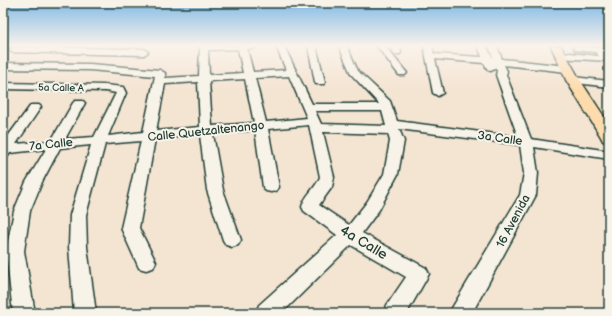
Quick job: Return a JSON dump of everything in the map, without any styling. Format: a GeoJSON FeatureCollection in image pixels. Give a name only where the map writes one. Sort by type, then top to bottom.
{"type":"FeatureCollection","features":[{"type":"Feature","properties":{"kind":"main road"},"geometry":{"type":"LineString","coordinates":[[568,61],[570,74],[608,134]]}},
{"type":"Feature","properties":{"kind":"street"},"geometry":{"type":"LineString","coordinates":[[5,88],[33,61]]}},
{"type":"Feature","properties":{"kind":"street"},"geometry":{"type":"LineString","coordinates":[[204,61],[206,132],[216,190],[232,240]]}},
{"type":"Feature","properties":{"kind":"street"},"geometry":{"type":"LineString","coordinates":[[247,61],[249,76],[261,126],[271,187]]}},
{"type":"Feature","properties":{"kind":"street"},"geometry":{"type":"LineString","coordinates":[[286,61],[314,125]]}},
{"type":"Feature","properties":{"kind":"street"},"geometry":{"type":"LineString","coordinates":[[315,61],[320,82]]}},
{"type":"Feature","properties":{"kind":"street"},"geometry":{"type":"LineString","coordinates":[[267,313],[350,235],[373,206],[390,174],[397,141],[384,101],[354,72],[349,61]]}},
{"type":"Feature","properties":{"kind":"street"},"geometry":{"type":"LineString","coordinates":[[392,61],[402,73]]}},
{"type":"Feature","properties":{"kind":"street"},"geometry":{"type":"LineString","coordinates":[[431,61],[438,93]]}},
{"type":"Feature","properties":{"kind":"street","name":"16 Avenida"},"geometry":{"type":"LineString","coordinates":[[488,61],[492,69],[500,68]]}},
{"type":"Feature","properties":{"kind":"street"},"geometry":{"type":"LineString","coordinates":[[489,61],[500,68],[570,74],[609,84]]}},
{"type":"Feature","properties":{"kind":"street","name":"16 Avenida"},"geometry":{"type":"LineString","coordinates":[[465,311],[528,196],[531,173],[526,142],[498,61]]}},
{"type":"Feature","properties":{"kind":"street"},"geometry":{"type":"LineString","coordinates":[[3,66],[90,67],[160,77],[203,79],[291,73]]}},
{"type":"Feature","properties":{"kind":"street"},"geometry":{"type":"LineString","coordinates":[[146,262],[130,228],[160,77]]}},
{"type":"Feature","properties":{"kind":"street","name":"5a Calle A"},"geometry":{"type":"LineString","coordinates":[[5,88],[119,89],[121,93],[120,97],[99,140]]}},
{"type":"Feature","properties":{"kind":"street"},"geometry":{"type":"LineString","coordinates":[[24,313],[15,251],[22,211],[34,182],[79,103]]}},
{"type":"Feature","properties":{"kind":"street"},"geometry":{"type":"LineString","coordinates":[[4,150],[35,107]]}},
{"type":"Feature","properties":{"kind":"street"},"geometry":{"type":"LineString","coordinates":[[307,107],[386,108]]}},
{"type":"Feature","properties":{"kind":"street","name":"Calle Quetzaltenango"},"geometry":{"type":"LineString","coordinates":[[99,140],[206,132],[261,126],[314,125],[393,127]]}},
{"type":"Feature","properties":{"kind":"street","name":"4a Calle"},"geometry":{"type":"LineString","coordinates":[[314,125],[327,177],[324,187],[310,207],[350,235],[419,274],[395,313]]}},
{"type":"Feature","properties":{"kind":"street","name":"3a Calle"},"geometry":{"type":"LineString","coordinates":[[393,127],[526,142],[609,156]]}},
{"type":"Feature","properties":{"kind":"street"},"geometry":{"type":"LineString","coordinates":[[85,313],[78,247],[78,216],[99,140]]}},
{"type":"Feature","properties":{"kind":"street","name":"7a Calle"},"geometry":{"type":"LineString","coordinates":[[4,150],[99,140]]}}]}
